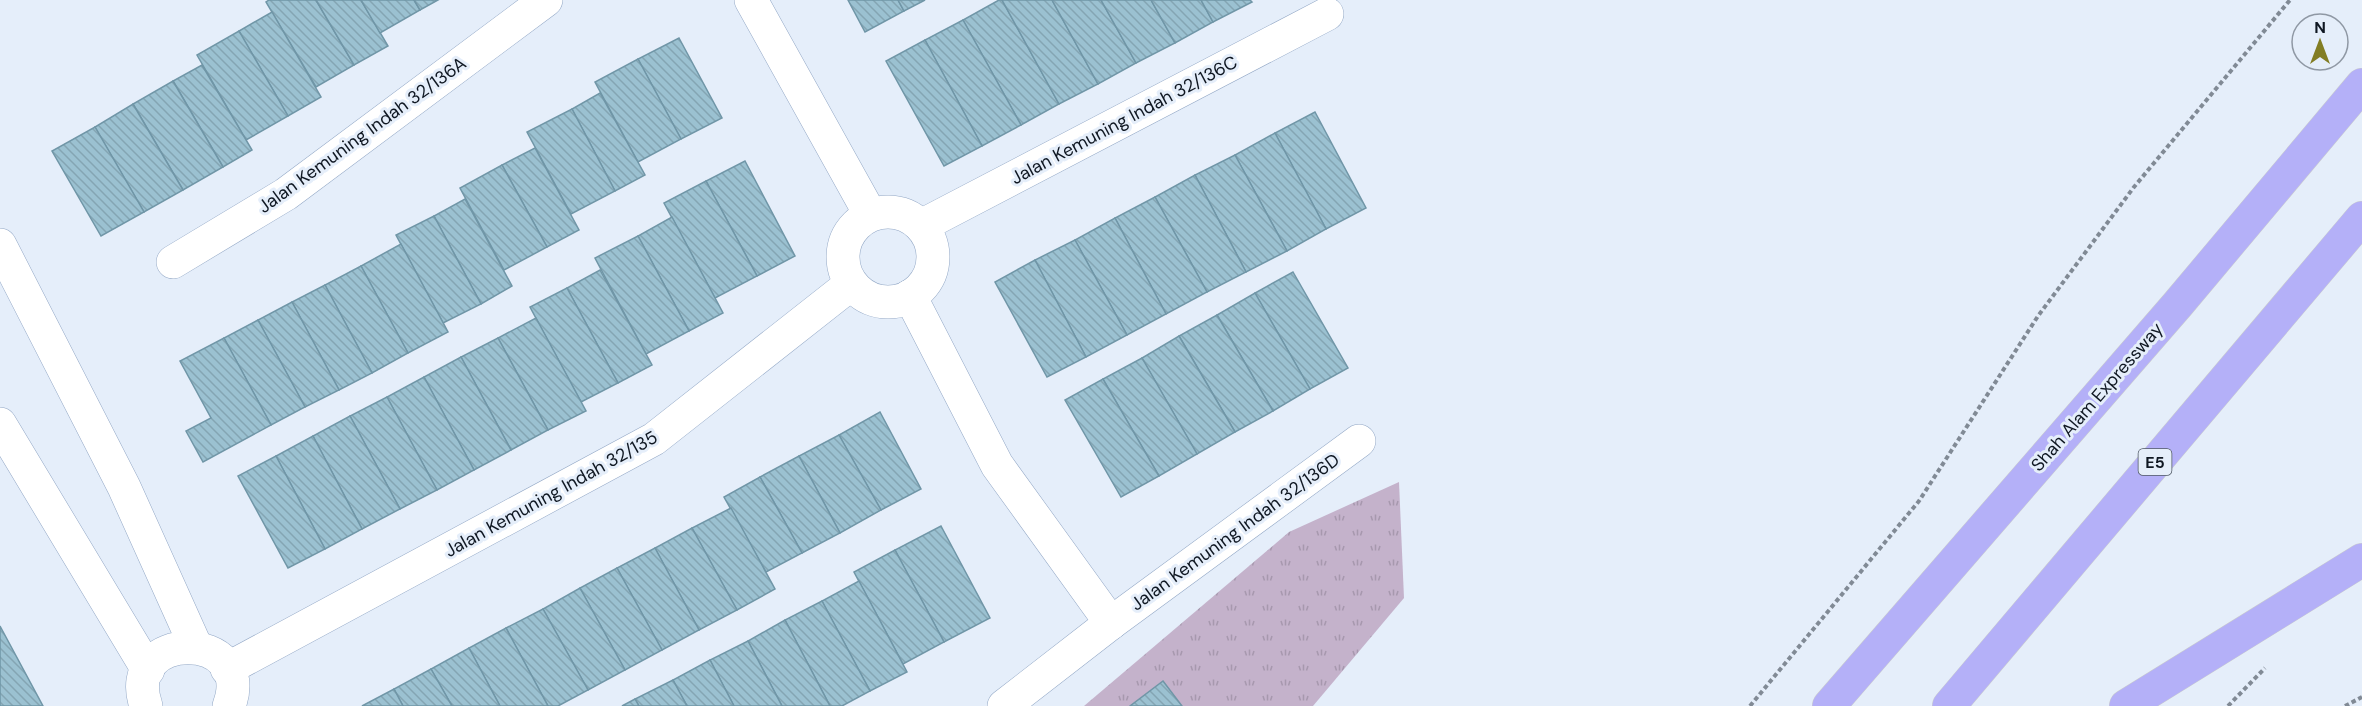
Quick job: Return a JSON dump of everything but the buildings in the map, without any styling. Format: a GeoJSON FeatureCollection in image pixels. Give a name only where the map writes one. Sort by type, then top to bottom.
{"type":"FeatureCollection","features":[{"type":"Feature","properties":{"kind":"highway","name":"Shah Alam Expressway"},"geometry":{"type":"LineString","coordinates":[[1829,706],[2178,304],[2362,85]]}},
{"type":"Feature","properties":{"kind":"highway","name":"E5"},"geometry":{"type":"LineString","coordinates":[[1949,706],[2362,218]]}},
{"type":"Feature","properties":{"kind":"highway"},"geometry":{"type":"LineString","coordinates":[[2126,706],[2362,560]]}},
{"type":"Feature","properties":{"kind":"street","name":"Jalan Kemuning Indah 32/136A"},"geometry":{"type":"LineString","coordinates":[[173,262],[286,194],[546,0]]}},
{"type":"Feature","properties":{"kind":"street"},"geometry":{"type":"LineString","coordinates":[[751,0],[870,214]]}},
{"type":"Feature","properties":{"kind":"street","name":"Jalan Kemuning Indah 32/136C"},"geometry":{"type":"LineString","coordinates":[[921,226],[1327,14]]}},
{"type":"Feature","properties":{"kind":"street"},"geometry":{"type":"LineString","coordinates":[[883,211],[897,212],[911,217],[921,226],[933,250],[933,264],[921,288],[910,296],[885,302],[860,293],[851,284],[842,258],[843,244],[858,221],[870,214],[883,211]]}},
{"type":"Feature","properties":{"kind":"street"},"geometry":{"type":"LineString","coordinates":[[4,262],[118,477],[196,647]]}},
{"type":"Feature","properties":{"kind":"street","name":"Jalan Kemuning Indah 32/135"},"geometry":{"type":"LineString","coordinates":[[227,669],[654,439],[851,284]]}},
{"type":"Feature","properties":{"kind":"street"},"geometry":{"type":"LineString","coordinates":[[910,296],[998,465],[1111,623]]}},
{"type":"Feature","properties":{"kind":"street"},"geometry":{"type":"LineString","coordinates":[[0,424],[148,670]]}},
{"type":"Feature","properties":{"kind":"street","name":"Jalan Kemuning Indah 32/136D"},"geometry":{"type":"LineString","coordinates":[[1004,706],[1111,623],[1359,441]]}},
{"type":"Feature","properties":{"kind":"street"},"geometry":{"type":"LineString","coordinates":[[146,706],[143,684],[148,670],[157,658],[170,650],[183,646],[207,650],[227,669],[232,684],[229,706]]}},
{"type":"Feature","properties":{"kind":"path"},"geometry":{"type":"LineString","coordinates":[[1750,706],[1919,501],[2038,316],[2134,187],[2290,0]]}},
{"type":"Feature","properties":{"kind":"path"},"geometry":{"type":"LineString","coordinates":[[2344,706],[2362,697]]}},
{"type":"Feature","properties":{"kind":"green space"},"geometry":{"type":"Polygon","coordinates":[[[1399,482],[1404,598],[1313,706],[1084,706],[1289,532],[1399,482]]]}}]}
